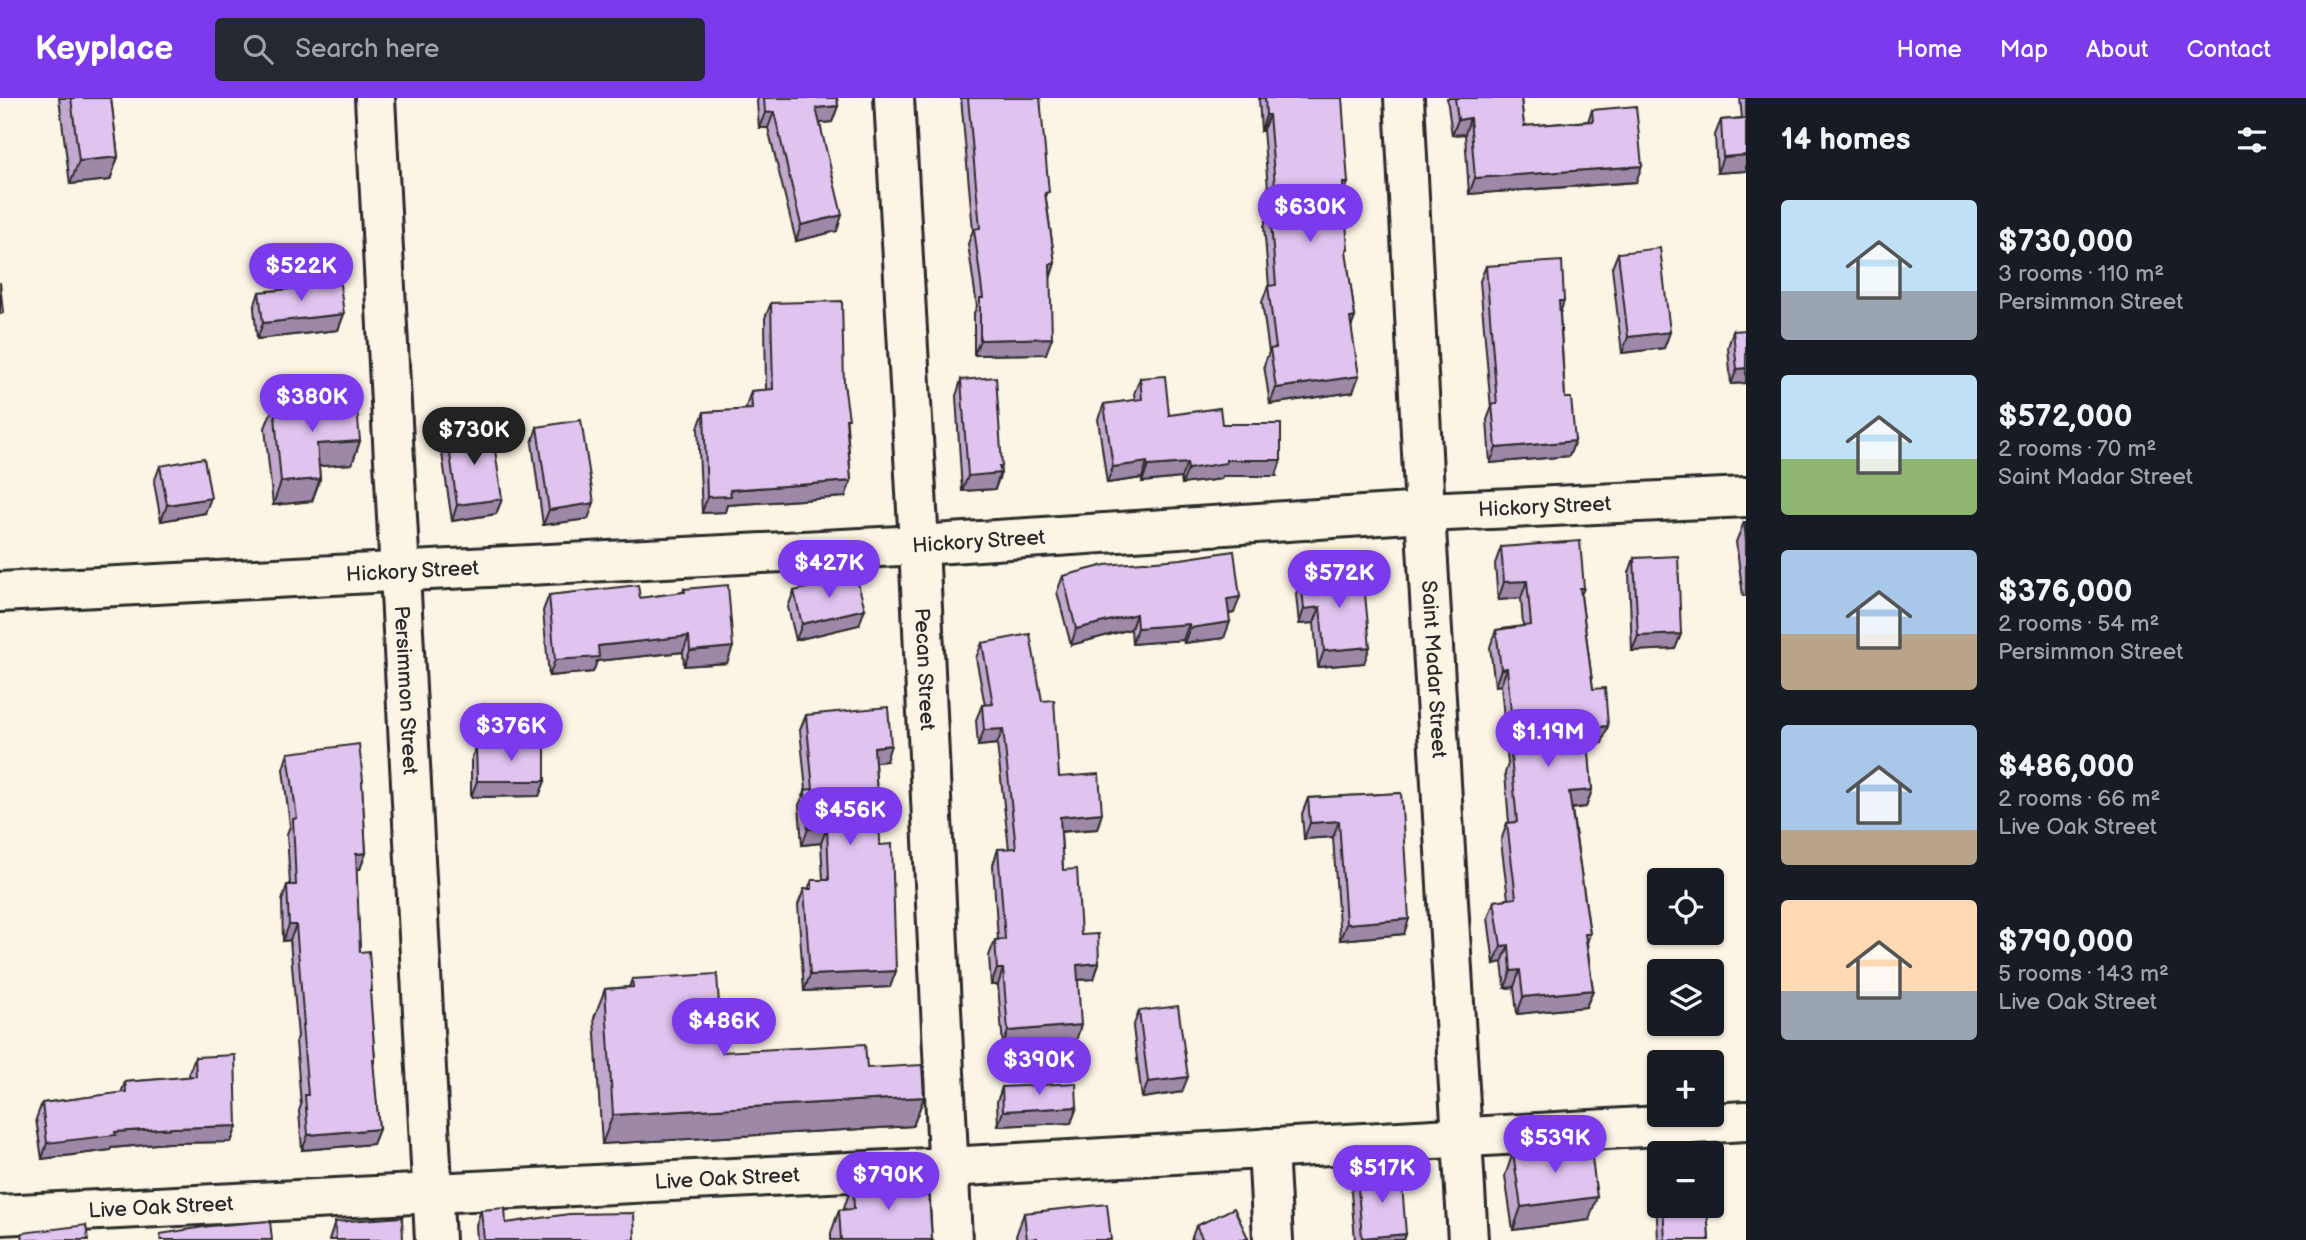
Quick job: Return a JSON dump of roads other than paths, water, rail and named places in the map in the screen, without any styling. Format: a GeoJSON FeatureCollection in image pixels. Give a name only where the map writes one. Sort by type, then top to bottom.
{"type":"FeatureCollection","features":[{"type":"Feature","properties":{"kind":"street","name":"Persimmon Street"},"geometry":{"type":"LineString","coordinates":[[375,98],[435,1240]]}},
{"type":"Feature","properties":{"kind":"street","name":"Pecan Street"},"geometry":{"type":"LineString","coordinates":[[894,98],[919,545],[952,1240]]}},
{"type":"Feature","properties":{"kind":"street","name":"Saint Madar Street"},"geometry":{"type":"LineString","coordinates":[[1404,98],[1425,512],[1468,1240]]}},
{"type":"Feature","properties":{"kind":"street","name":"Hickory Street"},"geometry":{"type":"LineString","coordinates":[[0,592],[919,545],[1425,512],[1746,497]]}},
{"type":"Feature","properties":{"kind":"street","name":"Live Oak Street"},"geometry":{"type":"LineString","coordinates":[[0,1215],[121,1224],[433,1193],[948,1167],[1746,1121]]}},
{"type":"Feature","properties":{"kind":"street"},"geometry":{"type":"LineString","coordinates":[[1268,1148],[1273,1240]]}}]}
